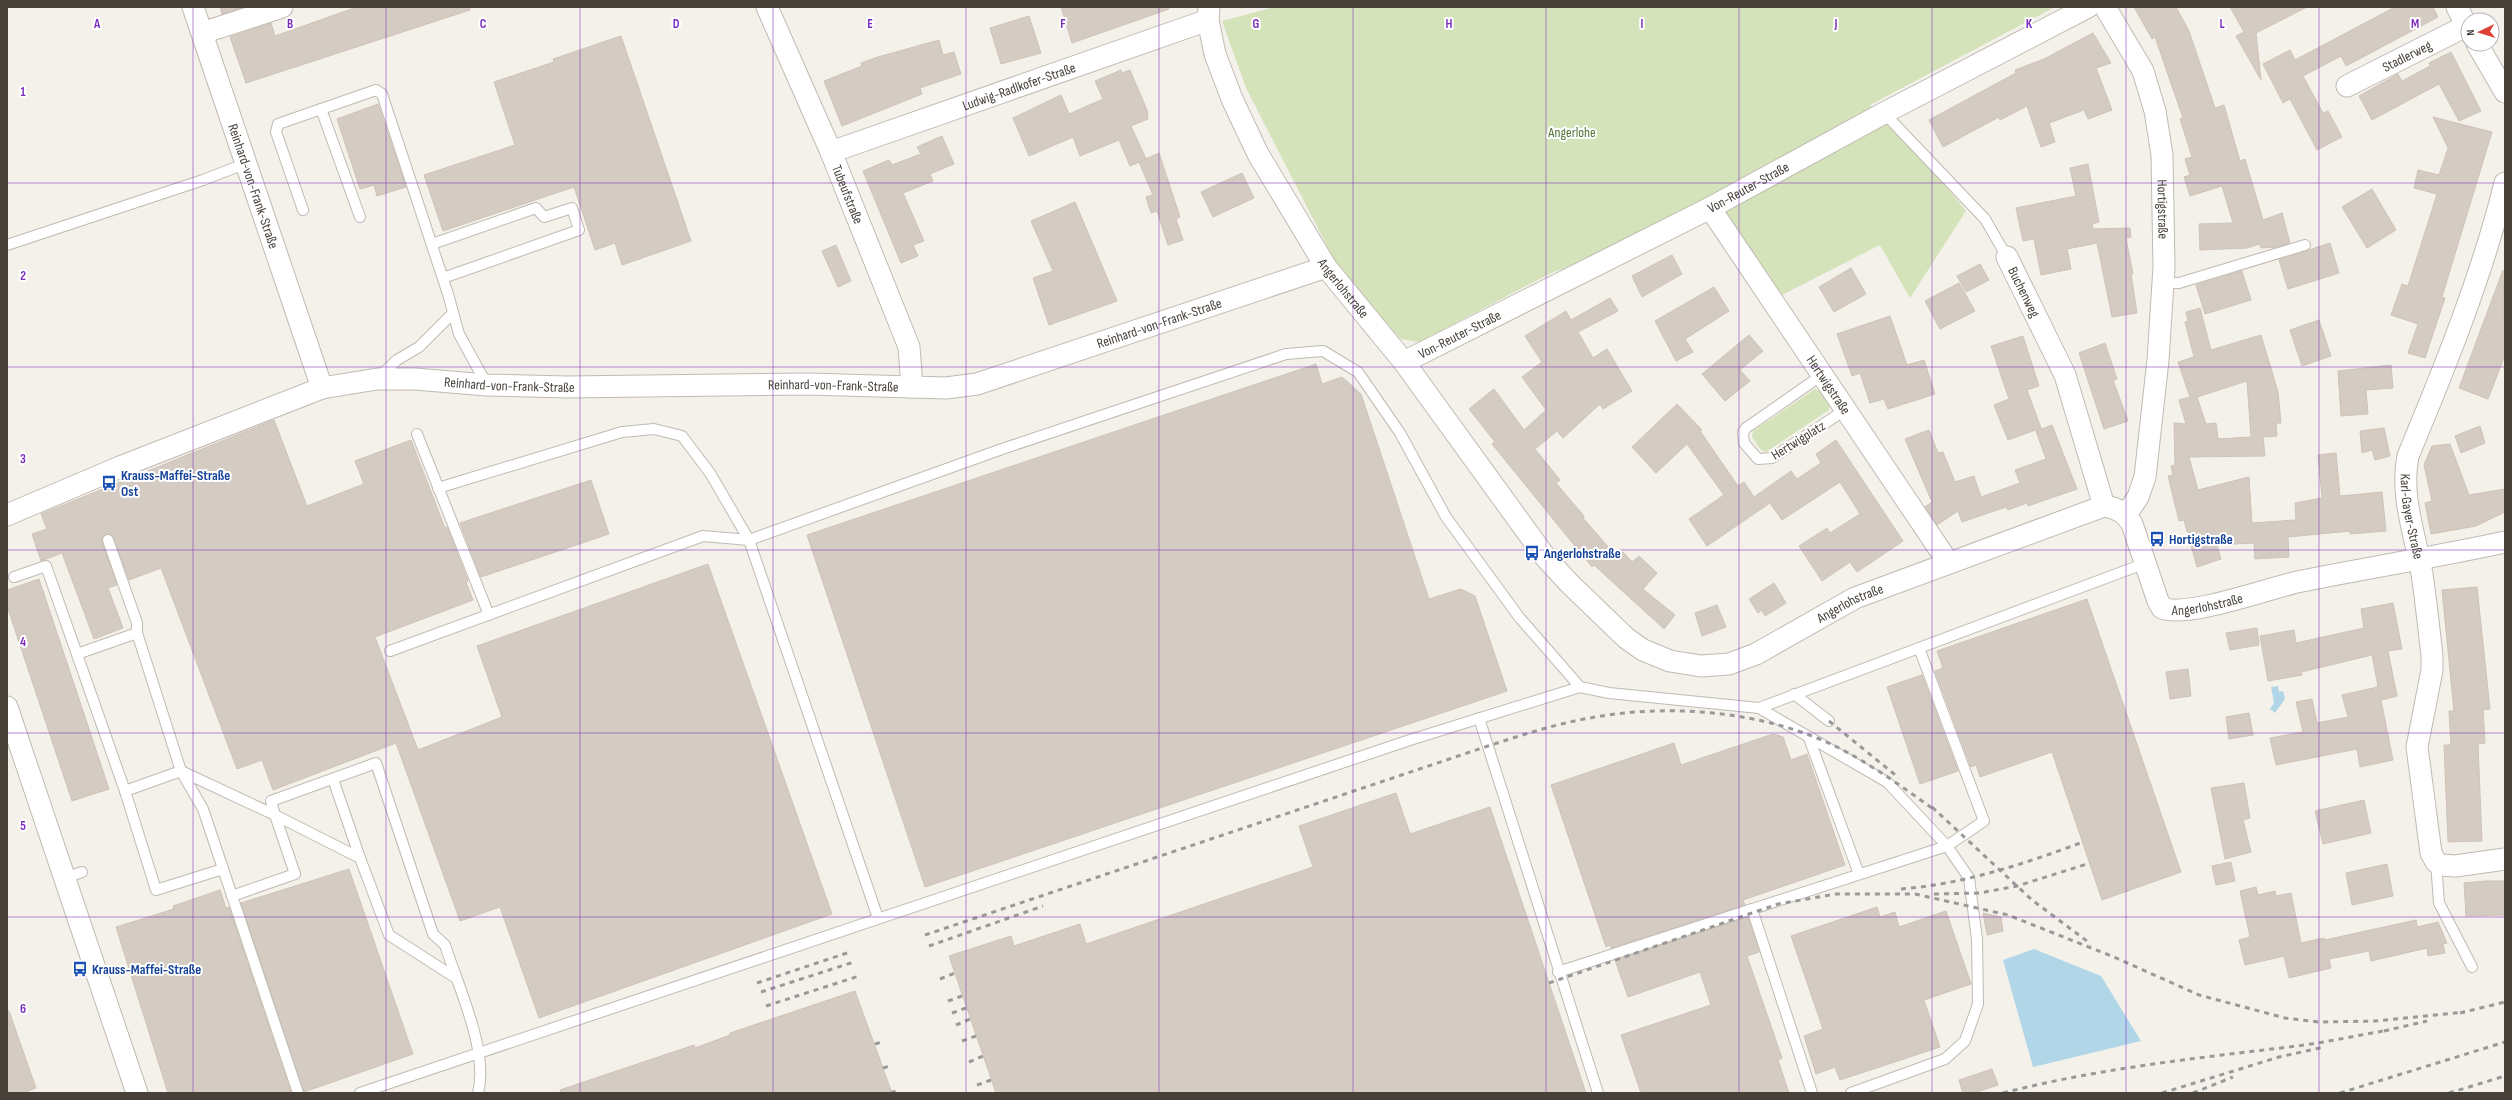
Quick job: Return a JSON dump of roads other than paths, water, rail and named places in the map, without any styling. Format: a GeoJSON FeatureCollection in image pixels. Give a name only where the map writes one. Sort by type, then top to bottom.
{"type":"FeatureCollection","features":[{"type":"Feature","properties":{"kind":"street","name":"Reinhard-von-Frank-Straße"},"geometry":{"type":"LineString","coordinates":[[193,7],[247,162],[322,388]]}},
{"type":"Feature","properties":{"kind":"street"},"geometry":{"type":"LineString","coordinates":[[202,34],[282,7]]}},
{"type":"Feature","properties":{"kind":"street","name":"Tubeufstraße"},"geometry":{"type":"LineString","coordinates":[[767,7],[831,152],[909,347],[912,387]]}},
{"type":"Feature","properties":{"kind":"street","name":"Von-Reuter-Straße"},"geometry":{"type":"LineString","coordinates":[[1404,362],[1710,208],[1884,113],[2088,7]]}},
{"type":"Feature","properties":{"kind":"street","name":"Hortigstraße"},"geometry":{"type":"LineString","coordinates":[[2105,7],[2143,71],[2155,111],[2162,155],[2163,283],[2158,360],[2145,477],[2138,497],[2126,515]]}},
{"type":"Feature","properties":{"kind":"street","name":"Ludwig-Radlkofer-Straße"},"geometry":{"type":"LineString","coordinates":[[831,152],[1208,13]]}},
{"type":"Feature","properties":{"kind":"street","name":"Angerlohstraße"},"geometry":{"type":"LineString","coordinates":[[1208,13],[1215,54],[1232,99],[1258,154],[1326,267],[1404,362],[1555,568],[1626,638],[1643,650],[1670,662],[1701,666],[1728,664],[1756,654],[1855,598],[1948,562],[2104,506]]}},
{"type":"Feature","properties":{"kind":"street","name":"Stadlerweg"},"geometry":{"type":"LineString","coordinates":[[2347,86],[2460,30]]}},
{"type":"Feature","properties":{"kind":"street"},"geometry":{"type":"LineString","coordinates":[[2482,52],[2505,92]]}},
{"type":"Feature","properties":{"kind":"street","name":"Karl-Gayer-Straße"},"geometry":{"type":"LineString","coordinates":[[2436,862],[2428,839],[2418,746],[2432,670],[2419,561],[2405,499],[2404,474],[2408,456],[2470,296],[2498,213],[2505,183]]}},
{"type":"Feature","properties":{"kind":"street","name":"Hertwigstraße"},"geometry":{"type":"LineString","coordinates":[[1710,208],[1948,562]]}},
{"type":"Feature","properties":{"kind":"street","name":"Buchenweg"},"geometry":{"type":"LineString","coordinates":[[2007,257],[2065,375],[2104,506]]}},
{"type":"Feature","properties":{"kind":"street","name":"Reinhard-von-Frank-Straße"},"geometry":{"type":"LineString","coordinates":[[7,515],[120,466],[322,388],[377,379],[415,379],[487,385],[567,387],[808,384],[946,388],[977,384],[1326,267]]}},
{"type":"Feature","properties":{"kind":"street"},"geometry":{"type":"LineString","coordinates":[[2104,506],[2115,507],[2126,515]]}},
{"type":"Feature","properties":{"kind":"street","name":"Angerlohstraße"},"geometry":{"type":"LineString","coordinates":[[2126,515],[2136,530],[2162,608],[2170,612],[2191,609],[2296,583],[2419,561],[2505,542]]}},
{"type":"Feature","properties":{"kind":"street"},"geometry":{"type":"LineString","coordinates":[[7,707],[73,875],[137,1093]]}},
{"type":"Feature","properties":{"kind":"street"},"geometry":{"type":"LineString","coordinates":[[2436,862],[2455,866],[2505,859]]}},
{"type":"Feature","properties":{"kind":"lane"},"geometry":{"type":"LineString","coordinates":[[303,210],[276,132],[278,124],[376,90],[382,94],[443,278],[459,334],[487,385]]}},
{"type":"Feature","properties":{"kind":"lane"},"geometry":{"type":"LineString","coordinates":[[321,109],[360,217]]}},
{"type":"Feature","properties":{"kind":"lane","name":"Buchenweg"},"geometry":{"type":"LineString","coordinates":[[1884,113],[1985,219],[2007,257]]}},
{"type":"Feature","properties":{"kind":"lane"},"geometry":{"type":"LineString","coordinates":[[7,245],[203,180],[247,162]]}},
{"type":"Feature","properties":{"kind":"lane"},"geometry":{"type":"LineString","coordinates":[[432,244],[536,208],[544,218],[572,208],[579,230],[443,278]]}},
{"type":"Feature","properties":{"kind":"lane"},"geometry":{"type":"LineString","coordinates":[[2163,283],[2179,282],[2304,245]]}},
{"type":"Feature","properties":{"kind":"lane"},"geometry":{"type":"LineString","coordinates":[[377,379],[397,360],[419,347],[453,313]]}},
{"type":"Feature","properties":{"kind":"lane"},"geometry":{"type":"LineString","coordinates":[[390,651],[703,536],[749,540],[1002,449],[1286,354],[1323,351],[1358,372],[1400,433],[1446,517],[1519,617],[1580,687]]}},
{"type":"Feature","properties":{"kind":"lane","name":"Hertwigplatz"},"geometry":{"type":"LineString","coordinates":[[1822,376],[1746,428],[1743,432],[1744,443],[1758,459],[1772,458],[1845,410]]}},
{"type":"Feature","properties":{"kind":"lane"},"geometry":{"type":"LineString","coordinates":[[438,488],[622,432],[654,429],[682,436],[710,473],[749,540],[878,918]]}},
{"type":"Feature","properties":{"kind":"lane"},"geometry":{"type":"LineString","coordinates":[[417,434],[489,615]]}},
{"type":"Feature","properties":{"kind":"lane"},"geometry":{"type":"LineString","coordinates":[[108,540],[137,623],[137,633],[181,771],[203,809],[298,1093]]}},
{"type":"Feature","properties":{"kind":"lane"},"geometry":{"type":"LineString","coordinates":[[1759,708],[2146,563]]}},
{"type":"Feature","properties":{"kind":"lane"},"geometry":{"type":"LineString","coordinates":[[14,577],[46,566],[125,791],[156,890],[223,869]]}},
{"type":"Feature","properties":{"kind":"lane"},"geometry":{"type":"LineString","coordinates":[[77,654],[137,633]]}},
{"type":"Feature","properties":{"kind":"lane"},"geometry":{"type":"LineString","coordinates":[[1558,972],[1947,846],[1984,821],[1919,648]]}},
{"type":"Feature","properties":{"kind":"lane"},"geometry":{"type":"LineString","coordinates":[[360,1093],[878,918],[1479,718],[1580,687],[1609,694],[1759,708],[1887,782],[1947,846],[1968,878],[1977,939],[1978,1004],[1965,1041],[1945,1059],[1851,1093]]}},
{"type":"Feature","properties":{"kind":"lane"},"geometry":{"type":"LineString","coordinates":[[1794,694],[1829,721]]}},
{"type":"Feature","properties":{"kind":"lane"},"geometry":{"type":"LineString","coordinates":[[1479,718],[1558,972],[1598,1093]]}},
{"type":"Feature","properties":{"kind":"lane"},"geometry":{"type":"LineString","coordinates":[[1809,738],[1860,874]]}},
{"type":"Feature","properties":{"kind":"lane"},"geometry":{"type":"LineString","coordinates":[[232,896],[295,874],[271,801],[376,763],[433,934],[445,945],[480,1052],[481,1083],[478,1093]]}},
{"type":"Feature","properties":{"kind":"lane"},"geometry":{"type":"LineString","coordinates":[[125,791],[181,771],[276,815],[360,858]]}},
{"type":"Feature","properties":{"kind":"lane"},"geometry":{"type":"LineString","coordinates":[[332,779],[389,935],[456,978]]}},
{"type":"Feature","properties":{"kind":"lane"},"geometry":{"type":"LineString","coordinates":[[2436,862],[2439,903],[2472,967]]}},
{"type":"Feature","properties":{"kind":"lane"},"geometry":{"type":"LineString","coordinates":[[1752,909],[1812,1093]]}},
{"type":"Feature","properties":{"kind":"water"},"geometry":{"type":"Polygon","coordinates":[[[2278,686],[2279,692],[2283,691],[2285,699],[2275,713],[2270,709],[2274,703],[2271,687],[2278,686]]]}},
{"type":"Feature","properties":{"kind":"water"},"geometry":{"type":"Polygon","coordinates":[[[2034,949],[2101,976],[2141,1041],[2033,1067],[2003,960],[2034,949]]]}},
{"type":"Feature","properties":{"kind":"railway"},"geometry":{"type":"LineString","coordinates":[[925,935],[1513,738],[1564,723],[1620,713],[1651,711],[1715,713],[1747,718],[1807,734],[1848,753],[1887,777],[1936,811]]}},
{"type":"Feature","properties":{"kind":"railway"},"geometry":{"type":"LineString","coordinates":[[1829,721],[1899,778]]}},
{"type":"Feature","properties":{"kind":"railway"},"geometry":{"type":"LineString","coordinates":[[1932,807],[2032,900],[2091,944]]}},
{"type":"Feature","properties":{"kind":"railway"},"geometry":{"type":"LineString","coordinates":[[1901,889],[1948,883],[1971,878],[2039,858],[2083,842]]}},
{"type":"Feature","properties":{"kind":"railway"},"geometry":{"type":"LineString","coordinates":[[1934,894],[1980,893],[2017,886],[2090,863]]}},
{"type":"Feature","properties":{"kind":"railway"},"geometry":{"type":"LineString","coordinates":[[1549,983],[1778,904],[1836,894],[1915,894],[2008,915],[2114,957],[2199,995],[2285,1018],[2319,1022],[2376,1021],[2465,1012]]}},
{"type":"Feature","properties":{"kind":"railway"},"geometry":{"type":"LineString","coordinates":[[929,946],[1043,906]]}},
{"type":"Feature","properties":{"kind":"railway"},"geometry":{"type":"LineString","coordinates":[[757,983],[850,952]]}},
{"type":"Feature","properties":{"kind":"railway"},"geometry":{"type":"LineString","coordinates":[[761,992],[854,962]]}},
{"type":"Feature","properties":{"kind":"railway"},"geometry":{"type":"LineString","coordinates":[[940,979],[955,973]]}},
{"type":"Feature","properties":{"kind":"railway"},"geometry":{"type":"LineString","coordinates":[[766,1006],[859,976]]}},
{"type":"Feature","properties":{"kind":"railway"},"geometry":{"type":"LineString","coordinates":[[948,1001],[962,996]]}},
{"type":"Feature","properties":{"kind":"railway"},"geometry":{"type":"LineString","coordinates":[[2460,1013],[2505,1002]]}},
{"type":"Feature","properties":{"kind":"railway"},"geometry":{"type":"LineString","coordinates":[[952,1013],[966,1008]]}},
{"type":"Feature","properties":{"kind":"railway"},"geometry":{"type":"LineString","coordinates":[[956,1025],[970,1019]]}},
{"type":"Feature","properties":{"kind":"railway"},"geometry":{"type":"LineString","coordinates":[[2384,1031],[2427,1021]]}},
{"type":"Feature","properties":{"kind":"railway"},"geometry":{"type":"LineString","coordinates":[[2003,1093],[2039,1084],[2113,1070],[2309,1044],[2389,1030]]}},
{"type":"Feature","properties":{"kind":"railway"},"geometry":{"type":"LineString","coordinates":[[962,1041],[976,1036]]}},
{"type":"Feature","properties":{"kind":"railway"},"geometry":{"type":"LineString","coordinates":[[875,1044],[882,1042]]}},
{"type":"Feature","properties":{"kind":"railway"},"geometry":{"type":"LineString","coordinates":[[2340,1093],[2505,1042]]}},
{"type":"Feature","properties":{"kind":"railway"},"geometry":{"type":"LineString","coordinates":[[2162,1093],[2279,1057],[2324,1047]]}},
{"type":"Feature","properties":{"kind":"railway"},"geometry":{"type":"LineString","coordinates":[[969,1062],[983,1056]]}},
{"type":"Feature","properties":{"kind":"railway"},"geometry":{"type":"LineString","coordinates":[[883,1068],[890,1066]]}},
{"type":"Feature","properties":{"kind":"railway"},"geometry":{"type":"LineString","coordinates":[[2449,1093],[2505,1076]]}},
{"type":"Feature","properties":{"kind":"railway"},"geometry":{"type":"LineString","coordinates":[[2193,1093],[2233,1077]]}},
{"type":"Feature","properties":{"kind":"railway"},"geometry":{"type":"LineString","coordinates":[[977,1085],[991,1080]]}},
{"type":"Feature","properties":{"kind":"railway"},"geometry":{"type":"LineString","coordinates":[[891,1093],[898,1090]]}},
{"type":"Feature","properties":{"kind":"place","name":"Krauss-Maffei-Straße Ost"},"geometry":{"type":"Point","coordinates":[109,483]}},
{"type":"Feature","properties":{"kind":"place","name":"Hortigstraße"},"geometry":{"type":"Point","coordinates":[2157,539]}},
{"type":"Feature","properties":{"kind":"place","name":"Angerlohstraße"},"geometry":{"type":"Point","coordinates":[1532,553]}},
{"type":"Feature","properties":{"kind":"place","name":"Krauss-Maffei-Straße"},"geometry":{"type":"Point","coordinates":[80,969]}},
{"type":"Feature","properties":{"kind":"park label","name":"Angerlohe"},"geometry":{"type":"Point","coordinates":[1572,132]}}]}
